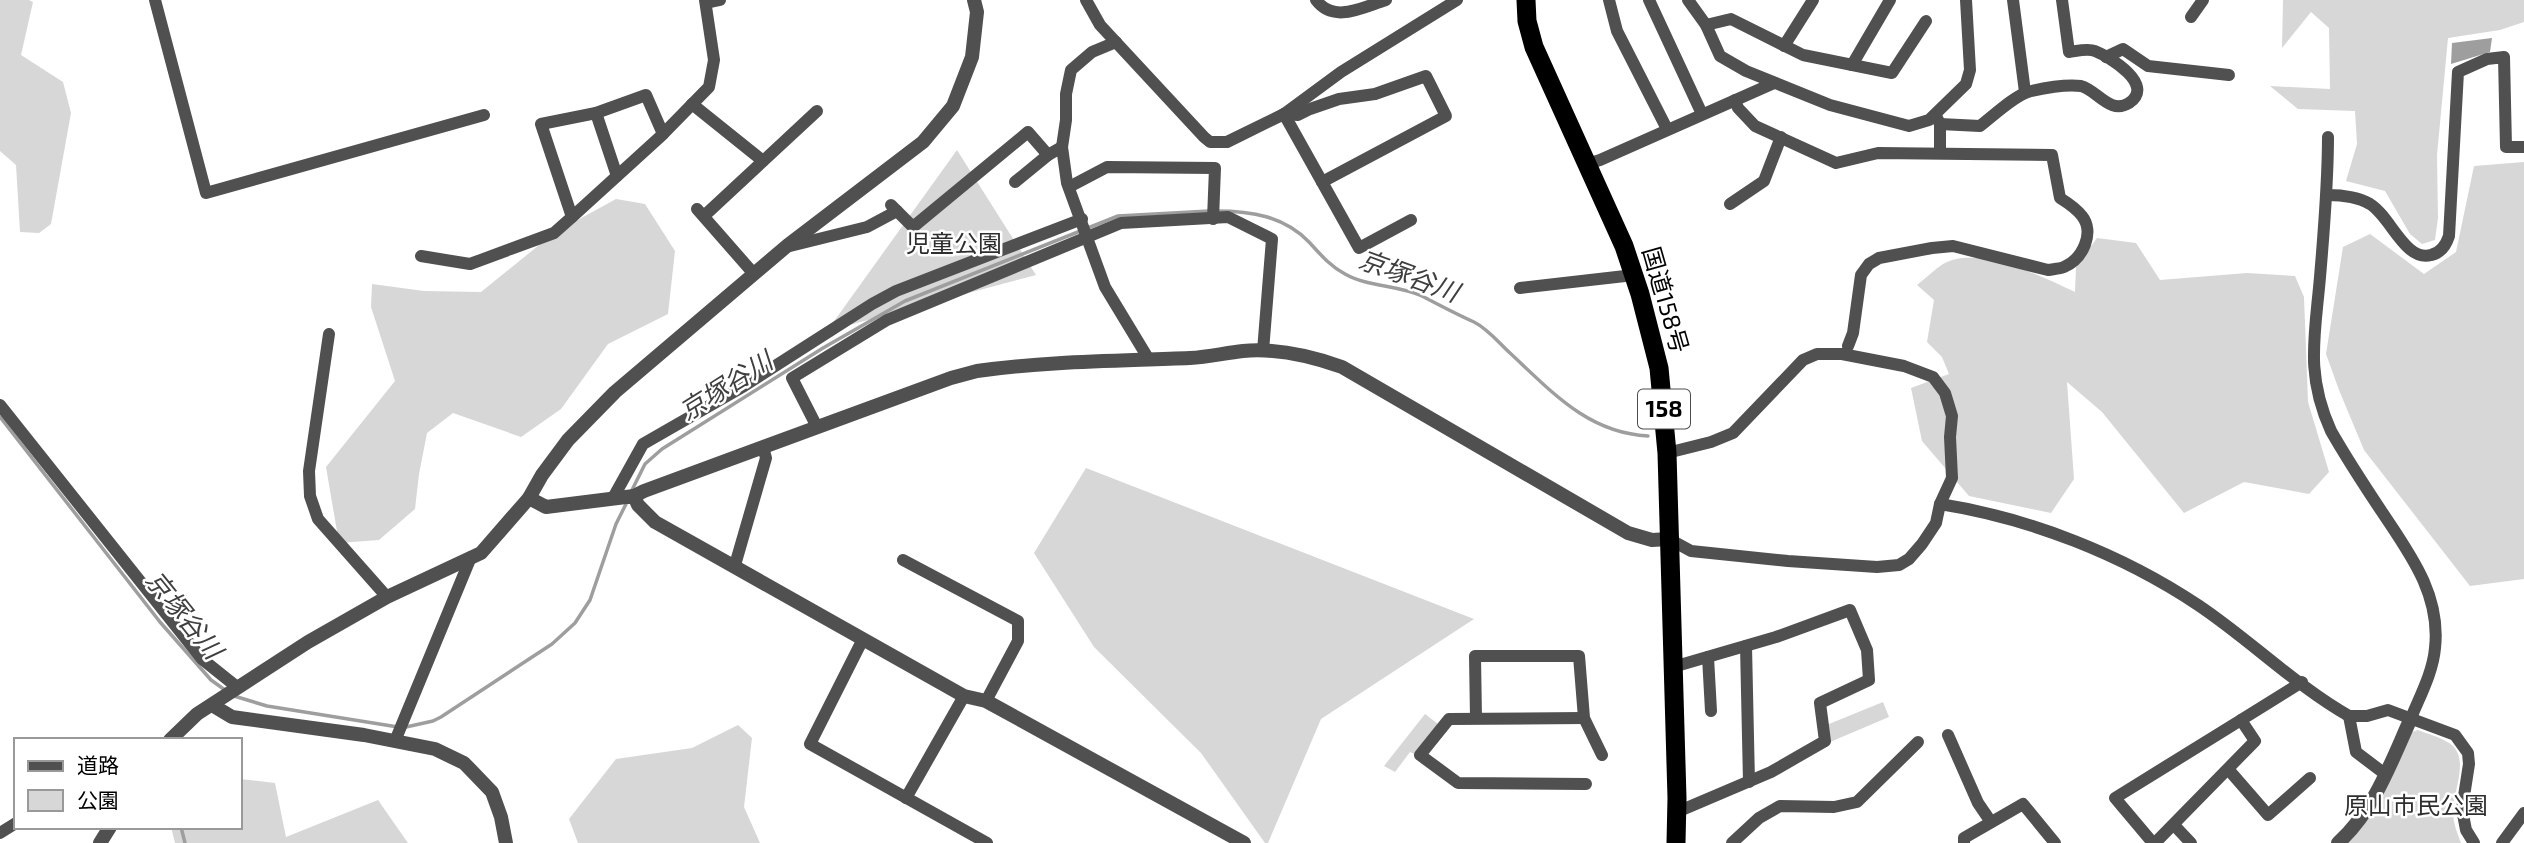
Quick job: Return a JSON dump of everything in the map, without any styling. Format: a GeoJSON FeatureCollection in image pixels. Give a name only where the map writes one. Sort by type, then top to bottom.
{"type":"FeatureCollection","features":[{"type":"Feature","properties":{"kind":"highway","name":"国道158号"},"geometry":{"type":"LineString","coordinates":[[1526,0],[1527,22],[1534,47],[1624,246],[1653,338],[1659,368],[1667,453],[1676,843]]}},
{"type":"Feature","properties":{"kind":"street"},"geometry":{"type":"LineString","coordinates":[[155,0],[206,193],[484,115]]}},
{"type":"Feature","properties":{"kind":"street"},"geometry":{"type":"LineString","coordinates":[[421,256],[470,264],[554,233],[663,134],[709,87],[714,60],[705,2],[720,0]]}},
{"type":"Feature","properties":{"kind":"street"},"geometry":{"type":"LineString","coordinates":[[172,738],[197,714],[225,695],[387,597],[481,553],[529,498],[542,474],[568,440],[615,392],[786,247],[923,142],[953,106],[972,57],[977,12],[974,0]]}},
{"type":"Feature","properties":{"kind":"street"},"geometry":{"type":"LineString","coordinates":[[1086,0],[1100,26],[1210,142],[1227,142],[1284,114],[1341,72],[1457,0]]}},
{"type":"Feature","properties":{"kind":"street"},"geometry":{"type":"LineString","coordinates":[[1316,0],[1326,10],[1338,13],[1386,0]]}},
{"type":"Feature","properties":{"kind":"street"},"geometry":{"type":"LineString","coordinates":[[1609,0],[1616,31],[1667,129]]}},
{"type":"Feature","properties":{"kind":"street"},"geometry":{"type":"LineString","coordinates":[[1649,0],[1702,114]]}},
{"type":"Feature","properties":{"kind":"street"},"geometry":{"type":"LineString","coordinates":[[1688,0],[1706,25],[1720,56],[1774,83],[1858,114],[1909,126],[1938,119],[1980,126],[2025,92],[2071,86],[2082,87],[2112,105],[2129,103],[2136,91],[2133,77],[2106,57],[2090,50],[2069,52],[2062,0]]}},
{"type":"Feature","properties":{"kind":"street"},"geometry":{"type":"LineString","coordinates":[[1784,46],[1813,0]]}},
{"type":"Feature","properties":{"kind":"street"},"geometry":{"type":"LineString","coordinates":[[1940,153],[1938,119],[1969,77],[1966,0]]}},
{"type":"Feature","properties":{"kind":"street"},"geometry":{"type":"LineString","coordinates":[[2013,0],[2025,92]]}},
{"type":"Feature","properties":{"kind":"street"},"geometry":{"type":"LineString","coordinates":[[2192,17],[2203,0]]}},
{"type":"Feature","properties":{"kind":"street"},"geometry":{"type":"LineString","coordinates":[[1852,65],[1885,1]]}},
{"type":"Feature","properties":{"kind":"street"},"geometry":{"type":"LineString","coordinates":[[1706,25],[1731,19],[1802,55],[1892,73],[1926,21]]}},
{"type":"Feature","properties":{"kind":"street"},"geometry":{"type":"LineString","coordinates":[[1116,42],[1092,52],[1071,70],[1066,94],[1062,147],[1069,187],[1105,287],[1148,358]]}},
{"type":"Feature","properties":{"kind":"street"},"geometry":{"type":"LineString","coordinates":[[2106,57],[2123,49],[2148,66],[2229,75]]}},
{"type":"Feature","properties":{"kind":"street"},"geometry":{"type":"LineString","coordinates":[[2327,195],[2352,197],[2371,205],[2386,218],[2406,247],[2417,255],[2429,256],[2439,252],[2449,236],[2458,72],[2487,60],[2504,57],[2506,147],[2524,147]]}},
{"type":"Feature","properties":{"kind":"street"},"geometry":{"type":"LineString","coordinates":[[1284,114],[1298,116],[1339,99],[1375,94],[1426,76],[1446,116],[1322,182]]}},
{"type":"Feature","properties":{"kind":"street"},"geometry":{"type":"LineString","coordinates":[[1587,164],[1774,83]]}},
{"type":"Feature","properties":{"kind":"street"},"geometry":{"type":"LineString","coordinates":[[572,217],[541,124],[596,113],[646,95],[663,134]]}},
{"type":"Feature","properties":{"kind":"street"},"geometry":{"type":"LineString","coordinates":[[1735,100],[1738,108],[1755,125],[1836,163],[1878,153],[2052,155],[2060,198],[2084,218],[2088,236],[2083,249],[2069,264],[2048,270],[1953,246],[1879,258],[1868,264],[1861,275],[1853,333],[1848,346]]}},
{"type":"Feature","properties":{"kind":"street"},"geometry":{"type":"LineString","coordinates":[[692,104],[763,161]]}},
{"type":"Feature","properties":{"kind":"street"},"geometry":{"type":"LineString","coordinates":[[754,274],[700,213],[763,161],[817,111]]}},
{"type":"Feature","properties":{"kind":"street"},"geometry":{"type":"LineString","coordinates":[[596,113],[617,176]]}},
{"type":"Feature","properties":{"kind":"street"},"geometry":{"type":"LineString","coordinates":[[1284,114],[1359,248],[1411,219]]}},
{"type":"Feature","properties":{"kind":"street"},"geometry":{"type":"LineString","coordinates":[[786,247],[867,227],[894,208],[913,227],[1028,132],[1048,155]]}},
{"type":"Feature","properties":{"kind":"street"},"geometry":{"type":"LineString","coordinates":[[1730,204],[1764,181],[1781,137]]}},
{"type":"Feature","properties":{"kind":"street"},"geometry":{"type":"LineString","coordinates":[[2328,137],[2327,195],[2314,337],[2314,377],[2323,413],[2331,431],[2412,556],[2430,592],[2435,620],[2435,649],[2427,678],[2410,718],[2366,811],[2338,843]]}},
{"type":"Feature","properties":{"kind":"street"},"geometry":{"type":"LineString","coordinates":[[1015,182],[1062,147]]}},
{"type":"Feature","properties":{"kind":"street"},"geometry":{"type":"LineString","coordinates":[[1069,187],[1107,167],[1215,168],[1213,219]]}},
{"type":"Feature","properties":{"kind":"street"},"geometry":{"type":"LineString","coordinates":[[616,498],[643,444],[744,386],[872,304],[896,291],[1085,228],[1121,223],[1228,217],[1272,239],[1264,351]]}},
{"type":"Feature","properties":{"kind":"street"},"geometry":{"type":"LineString","coordinates":[[817,427],[792,377],[887,320],[1085,228]]}},
{"type":"Feature","properties":{"kind":"street"},"geometry":{"type":"LineString","coordinates":[[1520,288],[1634,275]]}},
{"type":"Feature","properties":{"kind":"street"},"geometry":{"type":"LineString","coordinates":[[329,334],[309,471],[310,496],[318,519],[387,597]]}},
{"type":"Feature","properties":{"kind":"street"},"geometry":{"type":"LineString","coordinates":[[529,498],[546,507],[616,498],[639,498],[763,447],[951,378],[977,371],[1264,351],[1315,358],[1342,367],[1628,533],[1652,540],[1670,539],[1691,551],[1877,567],[1899,565],[1909,559],[1936,523],[1940,504],[1952,478],[1951,416],[1945,393],[1933,377],[1842,354],[1817,354],[1803,360],[1733,433],[1711,442],[1667,453]]}},
{"type":"Feature","properties":{"kind":"street"},"geometry":{"type":"LineString","coordinates":[[0,405],[202,659],[225,695],[232,717],[435,749],[464,764],[492,792],[506,843]]}},
{"type":"Feature","properties":{"kind":"street"},"geometry":{"type":"LineString","coordinates":[[735,565],[766,458],[763,447]]}},
{"type":"Feature","properties":{"kind":"street"},"geometry":{"type":"LineString","coordinates":[[639,498],[655,522],[964,696],[986,701],[1244,843]]}},
{"type":"Feature","properties":{"kind":"street"},"geometry":{"type":"LineString","coordinates":[[1940,504],[1984,513],[2113,557],[2197,605],[2349,716],[2367,716],[2389,710],[2455,735],[2468,752],[2469,764],[2462,809],[2466,830],[2474,843]]}},
{"type":"Feature","properties":{"kind":"street"},"geometry":{"type":"LineString","coordinates":[[396,741],[471,558]]}},
{"type":"Feature","properties":{"kind":"street"},"geometry":{"type":"LineString","coordinates":[[903,560],[1018,621],[1018,640],[986,701]]}},
{"type":"Feature","properties":{"kind":"street"},"geometry":{"type":"LineString","coordinates":[[1673,667],[1746,646],[1850,610],[1867,650],[1869,680],[1821,703],[1825,741],[1771,772],[1677,812]]}},
{"type":"Feature","properties":{"kind":"street"},"geometry":{"type":"LineString","coordinates":[[863,639],[810,744],[987,843]]}},
{"type":"Feature","properties":{"kind":"street"},"geometry":{"type":"LineString","coordinates":[[1746,646],[1749,782]]}},
{"type":"Feature","properties":{"kind":"street"},"geometry":{"type":"LineString","coordinates":[[1476,718],[1475,656],[1579,656],[1584,718],[1602,755]]}},
{"type":"Feature","properties":{"kind":"street"},"geometry":{"type":"LineString","coordinates":[[1708,657],[1711,710]]}},
{"type":"Feature","properties":{"kind":"street"},"geometry":{"type":"LineString","coordinates":[[2241,719],[2255,741],[2154,843],[2115,798],[2241,719],[2302,682]]}},
{"type":"Feature","properties":{"kind":"street"},"geometry":{"type":"LineString","coordinates":[[906,798],[964,696]]}},
{"type":"Feature","properties":{"kind":"street"},"geometry":{"type":"LineString","coordinates":[[2349,716],[2356,752],[2385,774]]}},
{"type":"Feature","properties":{"kind":"street"},"geometry":{"type":"LineString","coordinates":[[1584,718],[1449,719],[1420,755],[1458,783],[1586,785]]}},
{"type":"Feature","properties":{"kind":"street"},"geometry":{"type":"LineString","coordinates":[[1948,735],[1978,803],[1991,822]]}},
{"type":"Feature","properties":{"kind":"street"},"geometry":{"type":"LineString","coordinates":[[1733,843],[1759,818],[1780,806],[1835,807],[1857,802],[1919,742]]}},
{"type":"Feature","properties":{"kind":"street"},"geometry":{"type":"LineString","coordinates":[[2228,769],[2268,815],[2310,778]]}},
{"type":"Feature","properties":{"kind":"street"},"geometry":{"type":"LineString","coordinates":[[1964,843],[1964,838],[2023,804],[2056,843]]}},
{"type":"Feature","properties":{"kind":"street"},"geometry":{"type":"LineString","coordinates":[[2502,843],[2524,813]]}},
{"type":"Feature","properties":{"kind":"street"},"geometry":{"type":"LineString","coordinates":[[2174,825],[2191,843]]}},
{"type":"Feature","properties":{"kind":"green space"},"geometry":{"type":"Polygon","coordinates":[[[0,0],[33,2],[21,55],[63,82],[71,113],[51,224],[39,233],[20,232],[16,165],[0,151],[0,0]]]}},
{"type":"Feature","properties":{"kind":"green space"},"geometry":{"type":"Polygon","coordinates":[[[2283,0],[2524,0],[2524,22],[2500,30],[2448,38],[2437,155],[2438,218],[2435,240],[2422,244],[2410,234],[2385,191],[2346,181],[2357,144],[2355,111],[2298,109],[2270,86],[2330,89],[2329,28],[2311,12],[2282,48],[2283,0]]]}},
{"type":"Feature","properties":{"kind":"green space","name":"児童公園"},"geometry":{"type":"Polygon","coordinates":[[[957,150],[1036,275],[827,331],[957,150]]]}},
{"type":"Feature","properties":{"kind":"green space"},"geometry":{"type":"Polygon","coordinates":[[[2524,162],[2524,579],[2470,586],[2364,450],[2326,354],[2343,247],[2370,234],[2424,274],[2456,252],[2474,166],[2524,162]]]}},
{"type":"Feature","properties":{"kind":"green space"},"geometry":{"type":"Polygon","coordinates":[[[616,199],[645,204],[675,251],[668,314],[608,344],[561,409],[521,437],[453,413],[427,433],[415,509],[379,540],[339,543],[326,467],[395,381],[371,307],[372,284],[424,291],[481,292],[554,233],[616,199]]]}},
{"type":"Feature","properties":{"kind":"green space"},"geometry":{"type":"Polygon","coordinates":[[[2097,238],[2136,243],[2160,280],[2247,273],[2295,276],[2304,297],[2308,402],[2329,472],[2309,494],[2244,482],[2184,513],[2102,412],[2067,382],[2074,479],[2051,513],[1969,496],[1922,441],[1911,388],[1949,374],[1942,357],[1927,342],[1934,300],[1917,285],[1943,264],[1957,259],[1974,258],[2010,265],[2075,292],[2076,267],[2097,238]]]}},
{"type":"Feature","properties":{"kind":"green space"},"geometry":{"type":"Polygon","coordinates":[[[1086,468],[1474,619],[1321,719],[1268,843],[1265,843],[1201,753],[1094,647],[1034,553],[1086,468]]]}},
{"type":"Feature","properties":{"kind":"green space"},"geometry":{"type":"Polygon","coordinates":[[[1883,702],[1889,717],[1830,742],[1829,724],[1883,702]]]}},
{"type":"Feature","properties":{"kind":"green space"},"geometry":{"type":"Polygon","coordinates":[[[1425,714],[1438,724],[1414,754],[1410,752],[1395,772],[1384,766],[1425,714]]]}},
{"type":"Feature","properties":{"kind":"green space"},"geometry":{"type":"Polygon","coordinates":[[[738,725],[752,738],[744,807],[760,843],[578,843],[569,819],[616,759],[692,748],[738,725]]]}},
{"type":"Feature","properties":{"kind":"green space","name":"原山市民公園"},"geometry":{"type":"Polygon","coordinates":[[[2418,730],[2449,743],[2459,757],[2453,811],[2461,843],[2346,843],[2412,732],[2418,730]]]}},
{"type":"Feature","properties":{"kind":"green space"},"geometry":{"type":"Polygon","coordinates":[[[242,779],[275,783],[286,837],[378,800],[408,843],[175,843],[172,829],[242,829],[242,779]]]}},
{"type":"Feature","properties":{"kind":"shaded area"},"geometry":{"type":"Polygon","coordinates":[[[2492,38],[2490,52],[2451,64],[2452,43],[2492,38]]]}},
{"type":"Feature","properties":{"kind":"waterway","name":"京塚谷川"},"geometry":{"type":"LineString","coordinates":[[632,490],[645,464],[662,449],[823,348],[905,301],[1118,216],[1209,211]]}},
{"type":"Feature","properties":{"kind":"waterway","name":"京塚谷川"},"geometry":{"type":"LineString","coordinates":[[1216,211],[1242,212],[1278,221],[1299,233],[1330,264],[1345,274],[1363,281],[1413,292],[1474,322],[1489,332],[1572,408],[1607,427],[1648,436]]}},
{"type":"Feature","properties":{"kind":"waterway","name":"京塚谷川"},"geometry":{"type":"LineString","coordinates":[[0,417],[160,622],[211,680],[225,690]]}},
{"type":"Feature","properties":{"kind":"waterway","name":"京塚谷川"},"geometry":{"type":"LineString","coordinates":[[406,727],[441,717],[552,644],[575,623],[590,600],[616,524],[628,500]]}},
{"type":"Feature","properties":{"kind":"waterway","name":"京塚谷川"},"geometry":{"type":"LineString","coordinates":[[234,696],[267,706],[398,727]]}},
{"type":"Feature","properties":{"kind":"waterway"},"geometry":{"type":"LineString","coordinates":[[182,829],[185,843]]}}]}
